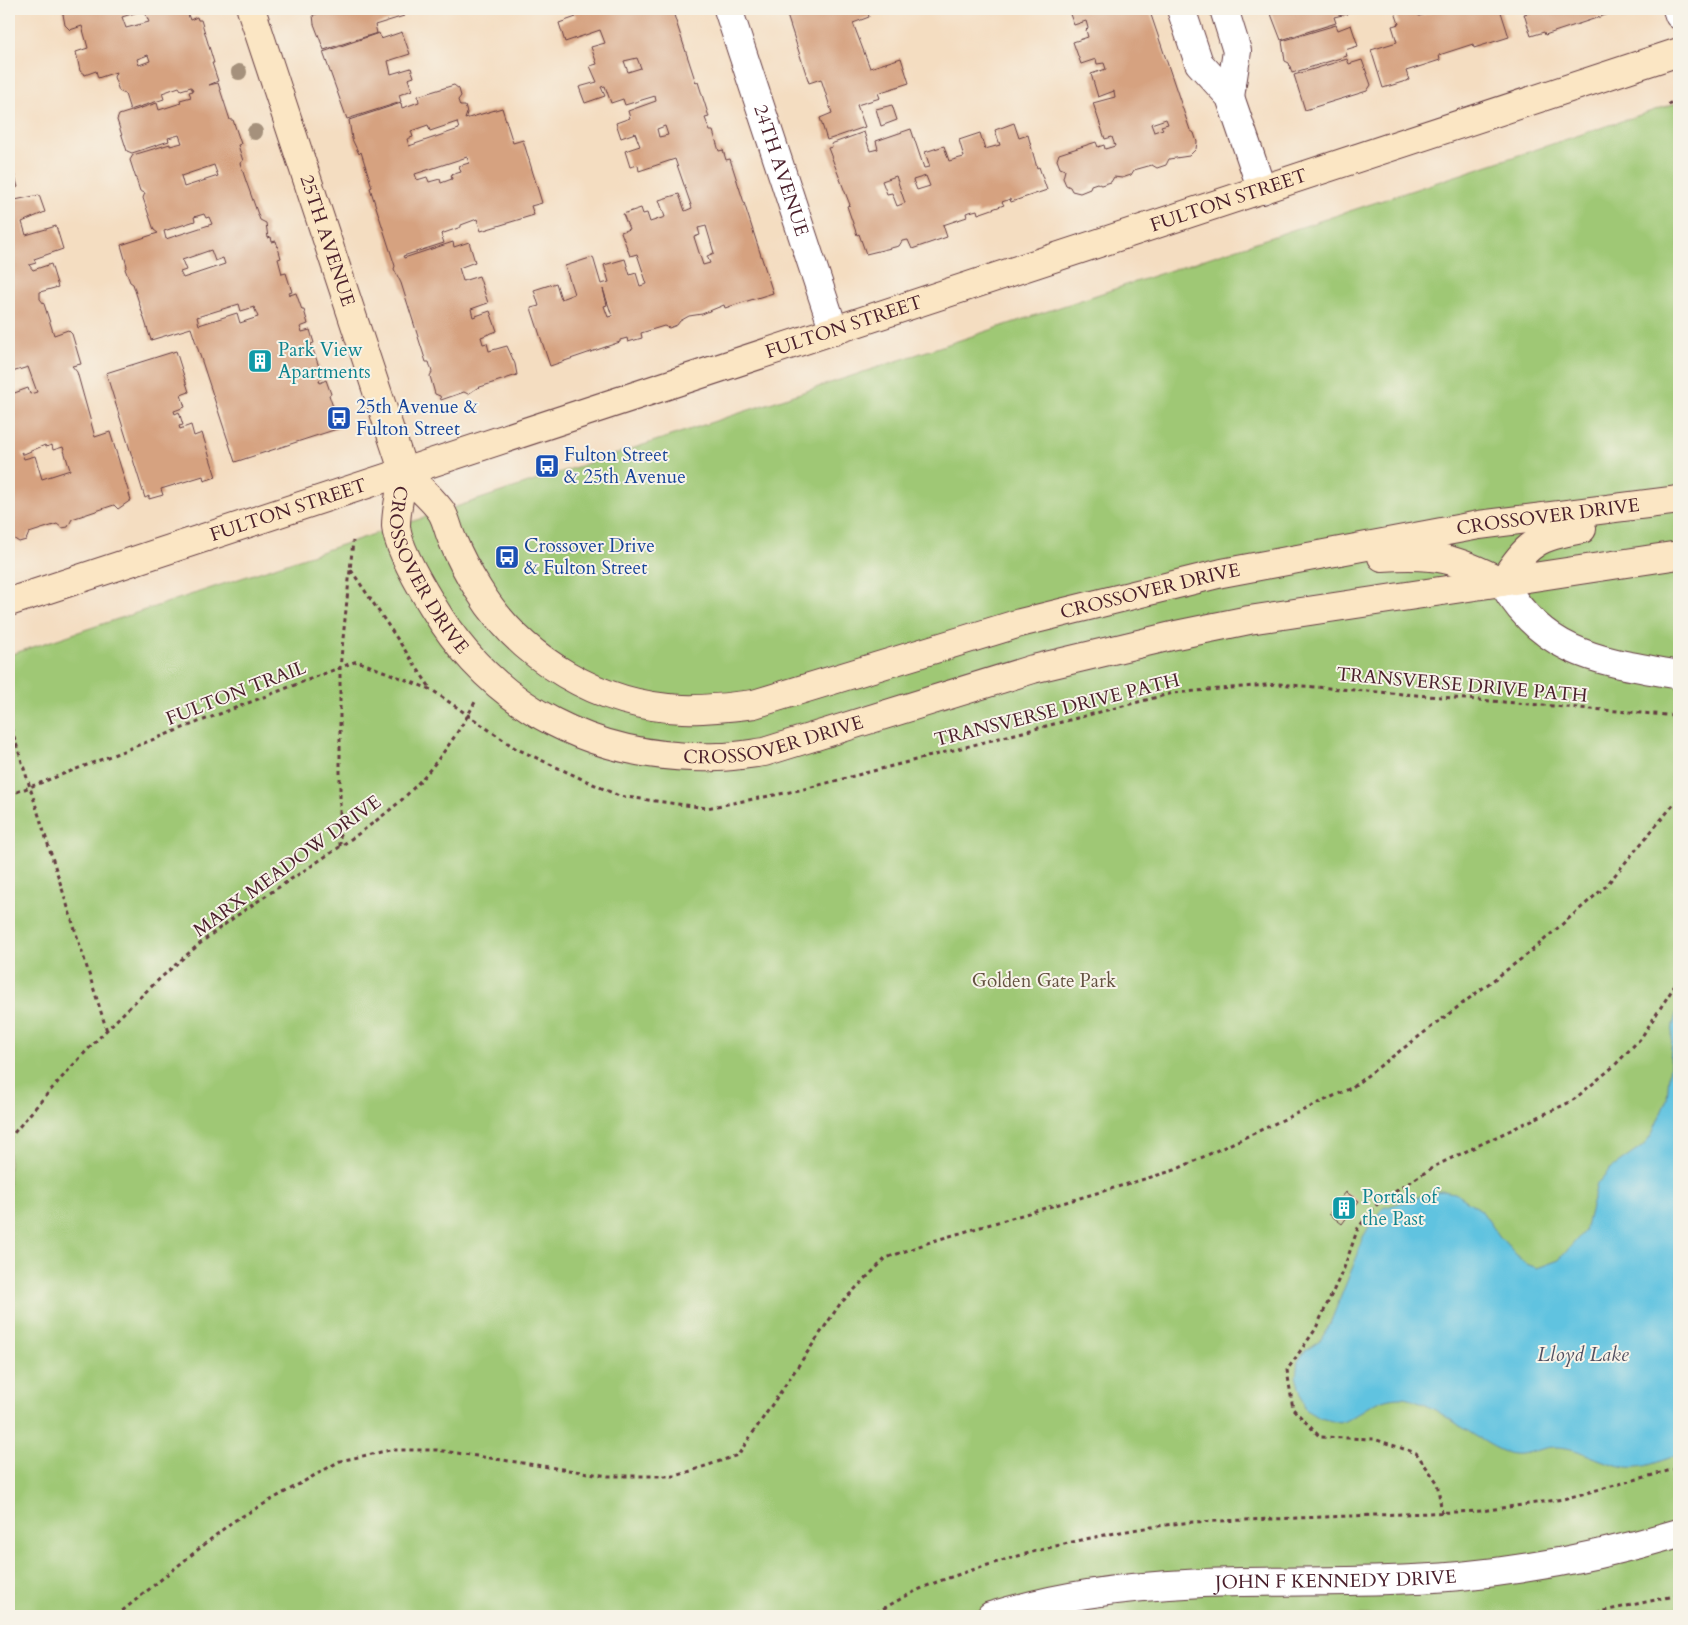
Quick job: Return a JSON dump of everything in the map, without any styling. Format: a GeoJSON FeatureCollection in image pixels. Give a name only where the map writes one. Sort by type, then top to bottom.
{"type":"FeatureCollection","features":[{"type":"Feature","properties":{"kind":"main road","name":"25TH AVENUE"},"geometry":{"type":"LineString","coordinates":[[250,9],[404,473]]}},
{"type":"Feature","properties":{"kind":"main road","name":"FULTON STREET"},"geometry":{"type":"LineString","coordinates":[[9,602],[1679,52]]}},
{"type":"Feature","properties":{"kind":"main road","name":"CROSSOVER DRIVE"},"geometry":{"type":"LineString","coordinates":[[404,473],[442,512],[462,562],[479,591],[498,617],[521,642],[545,662],[579,682],[612,696],[655,706],[682,709],[717,709],[754,704],[1020,623],[1222,573],[1479,525],[1679,501]]}},
{"type":"Feature","properties":{"kind":"main road","name":"CROSSOVER DRIVE"},"geometry":{"type":"LineString","coordinates":[[404,473],[396,526],[406,556],[439,617],[460,648],[488,677],[518,701],[549,720],[596,742],[636,752],[678,757],[720,757],[764,752],[1033,669],[1176,635],[1249,620],[1679,555]]}},
{"type":"Feature","properties":{"kind":"main road"},"geometry":{"type":"LineString","coordinates":[[1222,573],[1275,574],[1384,557],[1430,555],[1465,563],[1502,582],[1521,554],[1546,536],[1629,520],[1679,501]]}},
{"type":"Feature","properties":{"kind":"street","name":"24TH AVENUE"},"geometry":{"type":"LineString","coordinates":[[728,9],[834,331]]}},
{"type":"Feature","properties":{"kind":"street"},"geometry":{"type":"LineString","coordinates":[[1181,9],[1199,64],[1230,97],[1262,190]]}},
{"type":"Feature","properties":{"kind":"street"},"geometry":{"type":"LineString","coordinates":[[1224,9],[1238,51],[1230,97]]}},
{"type":"Feature","properties":{"kind":"street"},"geometry":{"type":"LineString","coordinates":[[1677,9],[1679,15]]}},
{"type":"Feature","properties":{"kind":"street"},"geometry":{"type":"LineString","coordinates":[[1502,582],[1516,605],[1530,621],[1573,650],[1600,660],[1679,675]]}},
{"type":"Feature","properties":{"kind":"street","name":"JOHN F KENNEDY DRIVE"},"geometry":{"type":"LineString","coordinates":[[991,1616],[1086,1594],[1141,1587],[1407,1578],[1521,1569],[1587,1557],[1679,1533]]}},
{"type":"Feature","properties":{"kind":"path"},"geometry":{"type":"LineString","coordinates":[[1669,102],[1672,108]]}},
{"type":"Feature","properties":{"kind":"path"},"geometry":{"type":"LineString","coordinates":[[340,846],[340,668],[353,541]]}},
{"type":"Feature","properties":{"kind":"path"},"geometry":{"type":"LineString","coordinates":[[350,570],[432,690]]}},
{"type":"Feature","properties":{"kind":"path","name":"FULTON TRAIL"},"geometry":{"type":"LineString","coordinates":[[9,795],[357,661],[432,690],[468,716]]}},
{"type":"Feature","properties":{"kind":"path","name":"TRANSVERSE DRIVE PATH"},"geometry":{"type":"LineString","coordinates":[[468,716],[515,748],[619,796],[707,808],[800,790],[1173,693],[1278,684],[1679,716]]}},
{"type":"Feature","properties":{"kind":"path","name":"MARX MEADOW DRIVE"},"geometry":{"type":"LineString","coordinates":[[9,1139],[41,1100],[107,1031],[208,938],[252,904],[340,846],[392,808],[432,767],[468,716]]}},
{"type":"Feature","properties":{"kind":"path"},"geometry":{"type":"LineString","coordinates":[[9,720],[107,1031]]}},
{"type":"Feature","properties":{"kind":"path"},"geometry":{"type":"LineString","coordinates":[[116,1616],[232,1522],[340,1461],[390,1450],[437,1450],[608,1476],[676,1476],[738,1455],[840,1304],[886,1258],[932,1240],[1175,1170],[1351,1088],[1529,953],[1605,887],[1679,798]]}},
{"type":"Feature","properties":{"kind":"path"},"geometry":{"type":"LineString","coordinates":[[1442,1513],[1437,1482],[1416,1453],[1374,1439],[1320,1437],[1293,1409],[1287,1370],[1314,1330],[1344,1268],[1358,1228],[1379,1202],[1435,1166],[1572,1100],[1614,1066],[1641,1038],[1679,979]]}},
{"type":"Feature","properties":{"kind":"path"},"geometry":{"type":"LineString","coordinates":[[869,1616],[936,1582],[1048,1548],[1156,1526],[1193,1522],[1481,1511],[1555,1500],[1679,1468]]}},
{"type":"Feature","properties":{"kind":"path"},"geometry":{"type":"LineString","coordinates":[[1580,1616],[1679,1595]]}},
{"type":"Feature","properties":{"kind":"green space","name":"Golden Gate Park"},"geometry":{"type":"Polygon","coordinates":[[[1679,102],[1679,1616],[9,1616],[9,655],[1679,102]]]}},
{"type":"Feature","properties":{"kind":"water","name":"Lloyd Lake"},"geometry":{"type":"Polygon","coordinates":[[[1679,1002],[1679,1454],[1645,1466],[1627,1467],[1561,1447],[1512,1454],[1494,1447],[1424,1404],[1401,1397],[1375,1403],[1340,1423],[1320,1418],[1305,1409],[1296,1376],[1298,1361],[1305,1351],[1320,1341],[1329,1326],[1358,1254],[1362,1239],[1374,1218],[1384,1208],[1431,1193],[1441,1191],[1455,1193],[1481,1210],[1500,1237],[1524,1263],[1537,1268],[1559,1260],[1585,1230],[1597,1184],[1609,1170],[1643,1146],[1652,1134],[1667,1099],[1673,1025],[1679,1002]]]}},
{"type":"Feature","properties":{"kind":"building"},"geometry":{"type":"Polygon","coordinates":[[[62,9],[186,9],[190,20],[197,17],[198,20],[201,20],[218,81],[209,85],[218,83],[230,120],[233,120],[241,144],[238,145],[243,161],[240,163],[246,181],[260,220],[266,223],[268,238],[271,237],[272,242],[276,241],[281,258],[278,259],[282,274],[286,273],[292,292],[289,293],[290,295],[296,293],[302,310],[304,310],[308,324],[300,327],[302,332],[310,330],[314,343],[311,344],[323,378],[319,380],[320,383],[326,380],[340,428],[235,462],[191,328],[151,340],[133,284],[130,282],[125,269],[127,266],[121,245],[158,233],[154,230],[143,198],[145,193],[140,191],[130,160],[133,155],[170,144],[170,146],[182,143],[179,135],[168,138],[169,141],[132,153],[127,151],[117,120],[119,115],[157,103],[159,110],[181,103],[180,100],[191,97],[189,92],[193,91],[191,87],[181,90],[179,87],[162,93],[164,99],[130,110],[125,94],[119,91],[114,77],[116,72],[98,78],[96,71],[85,75],[80,71],[76,52],[88,48],[82,26],[70,30],[65,25],[62,9]],[[144,10],[122,17],[126,28],[149,22],[144,10]],[[148,55],[137,59],[139,65],[150,61],[148,55]],[[214,165],[181,176],[184,187],[218,176],[214,165]],[[204,214],[194,217],[195,221],[164,231],[166,239],[212,224],[209,217],[206,218],[204,214]],[[211,250],[182,260],[186,270],[180,272],[183,278],[225,264],[223,258],[215,261],[211,250]],[[239,304],[197,317],[199,325],[237,313],[240,323],[258,317],[254,307],[241,311],[239,304]]]}},
{"type":"Feature","properties":{"kind":"building"},"geometry":{"type":"Polygon","coordinates":[[[333,9],[401,9],[404,16],[375,25],[377,33],[324,50],[314,24],[313,15],[333,9]]]}},
{"type":"Feature","properties":{"kind":"building"},"geometry":{"type":"Polygon","coordinates":[[[572,9],[672,9],[709,117],[705,118],[710,131],[713,131],[719,151],[723,150],[726,160],[730,159],[773,293],[725,308],[724,305],[702,314],[689,316],[677,325],[669,328],[664,326],[641,333],[642,338],[628,342],[627,338],[620,340],[620,342],[550,366],[531,308],[539,306],[534,290],[556,283],[561,299],[574,294],[565,266],[593,257],[601,284],[609,282],[604,265],[625,259],[630,275],[636,273],[640,286],[647,284],[637,254],[630,256],[621,232],[629,229],[623,214],[641,208],[643,214],[647,213],[650,222],[665,217],[659,200],[679,194],[685,211],[692,208],[675,159],[639,171],[638,165],[630,167],[625,151],[640,146],[635,133],[621,138],[616,123],[630,118],[628,111],[656,101],[655,96],[625,105],[623,99],[611,103],[605,86],[601,87],[605,96],[585,103],[579,87],[597,82],[590,66],[597,64],[591,47],[605,43],[600,30],[565,42],[559,23],[576,17],[572,9]],[[637,58],[624,61],[628,72],[641,68],[637,58]],[[665,126],[657,129],[659,137],[668,135],[665,126]],[[706,226],[698,228],[700,235],[694,237],[703,265],[710,263],[707,256],[714,253],[706,226]],[[603,289],[607,305],[604,306],[608,317],[612,316],[603,289]]]}},
{"type":"Feature","properties":{"kind":"building"},"geometry":{"type":"Polygon","coordinates":[[[785,9],[867,9],[869,17],[853,23],[870,68],[901,58],[909,83],[878,93],[880,98],[857,105],[865,127],[827,140],[820,118],[832,113],[821,79],[809,83],[785,9]]]}},
{"type":"Feature","properties":{"kind":"building"},"geometry":{"type":"Polygon","coordinates":[[[1068,9],[1137,9],[1138,12],[1149,9],[1190,130],[1194,133],[1197,142],[1196,149],[1189,156],[1169,159],[1166,165],[1157,168],[1152,165],[1134,170],[1131,175],[1122,178],[1114,177],[1111,182],[1101,185],[1097,183],[1091,185],[1090,189],[1080,193],[1072,191],[1066,185],[1063,178],[1065,170],[1060,168],[1057,160],[1059,154],[1096,142],[1098,147],[1104,145],[1105,149],[1115,146],[1112,137],[1105,139],[1093,103],[1115,97],[1114,91],[1098,97],[1091,74],[1106,69],[1104,63],[1097,64],[1096,59],[1081,64],[1073,42],[1088,37],[1086,30],[1088,28],[1086,21],[1074,25],[1068,9]],[[1166,119],[1151,124],[1154,132],[1163,129],[1161,126],[1168,124],[1166,119]]]}},
{"type":"Feature","properties":{"kind":"building"},"geometry":{"type":"Polygon","coordinates":[[[1272,9],[1345,9],[1347,14],[1334,17],[1336,23],[1281,40],[1271,14],[1272,9]]]}},
{"type":"Feature","properties":{"kind":"building"},"geometry":{"type":"Polygon","coordinates":[[[1394,9],[1417,9],[1419,16],[1432,12],[1431,9],[1500,9],[1509,37],[1474,48],[1473,44],[1439,55],[1440,60],[1406,71],[1409,80],[1383,88],[1371,50],[1397,42],[1392,26],[1399,24],[1394,9]]]}},
{"type":"Feature","properties":{"kind":"building"},"geometry":{"type":"Polygon","coordinates":[[[1536,9],[1617,9],[1618,11],[1545,35],[1544,32],[1531,36],[1524,14],[1536,11],[1536,9]]]}},
{"type":"Feature","properties":{"kind":"building"},"geometry":{"type":"Polygon","coordinates":[[[1336,25],[1338,30],[1351,25],[1358,46],[1345,50],[1347,56],[1292,73],[1289,63],[1285,61],[1282,41],[1336,25]]]}},
{"type":"Feature","properties":{"kind":"building"},"geometry":{"type":"Polygon","coordinates":[[[402,32],[410,54],[388,61],[391,74],[411,68],[414,77],[408,79],[412,90],[399,95],[401,102],[347,119],[323,52],[379,33],[381,39],[402,32]]]}},
{"type":"Feature","properties":{"kind":"building"},"geometry":{"type":"Polygon","coordinates":[[[1347,59],[1349,64],[1362,60],[1371,85],[1367,91],[1305,110],[1294,75],[1347,59]]]}},
{"type":"Feature","properties":{"kind":"building"},"geometry":{"type":"Polygon","coordinates":[[[454,85],[459,89],[461,96],[458,100],[460,106],[465,106],[467,113],[465,119],[502,108],[513,143],[523,140],[542,203],[531,206],[534,215],[481,231],[477,219],[441,234],[444,243],[403,256],[404,258],[453,242],[454,247],[469,242],[475,262],[459,268],[463,281],[479,276],[488,303],[471,309],[473,317],[490,311],[497,331],[481,337],[483,344],[487,343],[489,351],[507,346],[515,364],[517,375],[477,388],[468,394],[464,392],[441,400],[440,396],[435,394],[430,376],[432,372],[429,362],[426,362],[401,283],[394,269],[395,266],[370,188],[372,187],[361,152],[359,154],[352,139],[349,120],[401,103],[402,108],[419,102],[418,96],[454,85]],[[457,122],[430,131],[428,125],[411,131],[413,137],[407,139],[409,146],[459,129],[457,122]],[[467,157],[415,174],[417,180],[427,177],[429,182],[440,179],[441,183],[452,179],[451,175],[461,172],[459,166],[469,163],[467,157]]]}},
{"type":"Feature","properties":{"kind":"building"},"geometry":{"type":"Polygon","coordinates":[[[892,105],[897,120],[881,126],[876,109],[892,105]]]}},
{"type":"Feature","properties":{"kind":"building"},"geometry":{"type":"Polygon","coordinates":[[[1014,123],[1019,138],[1028,135],[1037,168],[1039,167],[1047,190],[1011,202],[1010,199],[1002,202],[1004,205],[978,214],[977,210],[966,213],[967,217],[943,225],[947,237],[912,249],[908,240],[902,241],[899,246],[866,254],[859,234],[857,235],[847,206],[850,205],[828,148],[832,147],[831,144],[864,132],[870,151],[878,149],[876,141],[911,129],[924,168],[930,167],[925,152],[944,146],[949,161],[964,157],[959,140],[980,133],[985,149],[1000,145],[995,130],[1014,123]],[[896,176],[882,181],[887,194],[892,193],[897,206],[905,203],[896,176]],[[926,176],[913,180],[917,190],[930,186],[926,176]]]}},
{"type":"Feature","properties":{"kind":"building"},"geometry":{"type":"Polygon","coordinates":[[[12,167],[18,187],[9,190],[9,168],[12,167]]]}},
{"type":"Feature","properties":{"kind":"building"},"geometry":{"type":"Polygon","coordinates":[[[13,194],[15,200],[39,195],[45,212],[22,222],[26,235],[56,226],[63,249],[34,259],[36,263],[29,265],[33,270],[51,264],[58,287],[40,292],[40,299],[44,304],[54,335],[68,330],[72,334],[81,364],[72,366],[77,372],[95,437],[110,432],[131,500],[118,509],[114,505],[72,519],[68,527],[62,528],[57,524],[29,533],[26,540],[19,542],[13,538],[9,539],[9,395],[28,388],[30,394],[37,392],[28,367],[9,373],[9,316],[12,315],[9,306],[9,196],[13,194]],[[45,445],[24,454],[21,452],[24,459],[35,456],[42,479],[70,470],[63,447],[53,450],[52,445],[46,447],[45,445]]]}},
{"type":"Feature","properties":{"kind":"building"},"geometry":{"type":"Polygon","coordinates":[[[176,351],[189,392],[181,395],[185,407],[174,411],[175,414],[179,412],[183,425],[179,426],[180,429],[191,425],[194,436],[202,433],[216,477],[204,481],[203,476],[161,489],[163,495],[149,499],[149,496],[145,498],[106,373],[176,351]]]}},
{"type":"Feature","properties":{"kind":"building","name":"Portals of the Past"},"geometry":{"type":"Polygon","coordinates":[[[1346,1192],[1359,1201],[1342,1224],[1329,1214],[1346,1192]]]}},
{"type":"Feature","properties":{"kind":"place","name":"Park View Apartments"},"geometry":{"type":"Point","coordinates":[260,361]}},
{"type":"Feature","properties":{"kind":"place","name":"25th Avenue & Fulton Street"},"geometry":{"type":"Point","coordinates":[339,418]}},
{"type":"Feature","properties":{"kind":"place","name":"Fulton Street & 25th Avenue"},"geometry":{"type":"Point","coordinates":[547,466]}},
{"type":"Feature","properties":{"kind":"place","name":"Crossover Drive & Fulton Street"},"geometry":{"type":"Point","coordinates":[507,557]}},
{"type":"Feature","properties":{"kind":"place","name":"Portals of the Past"},"geometry":{"type":"Point","coordinates":[1344,1208]}}]}
